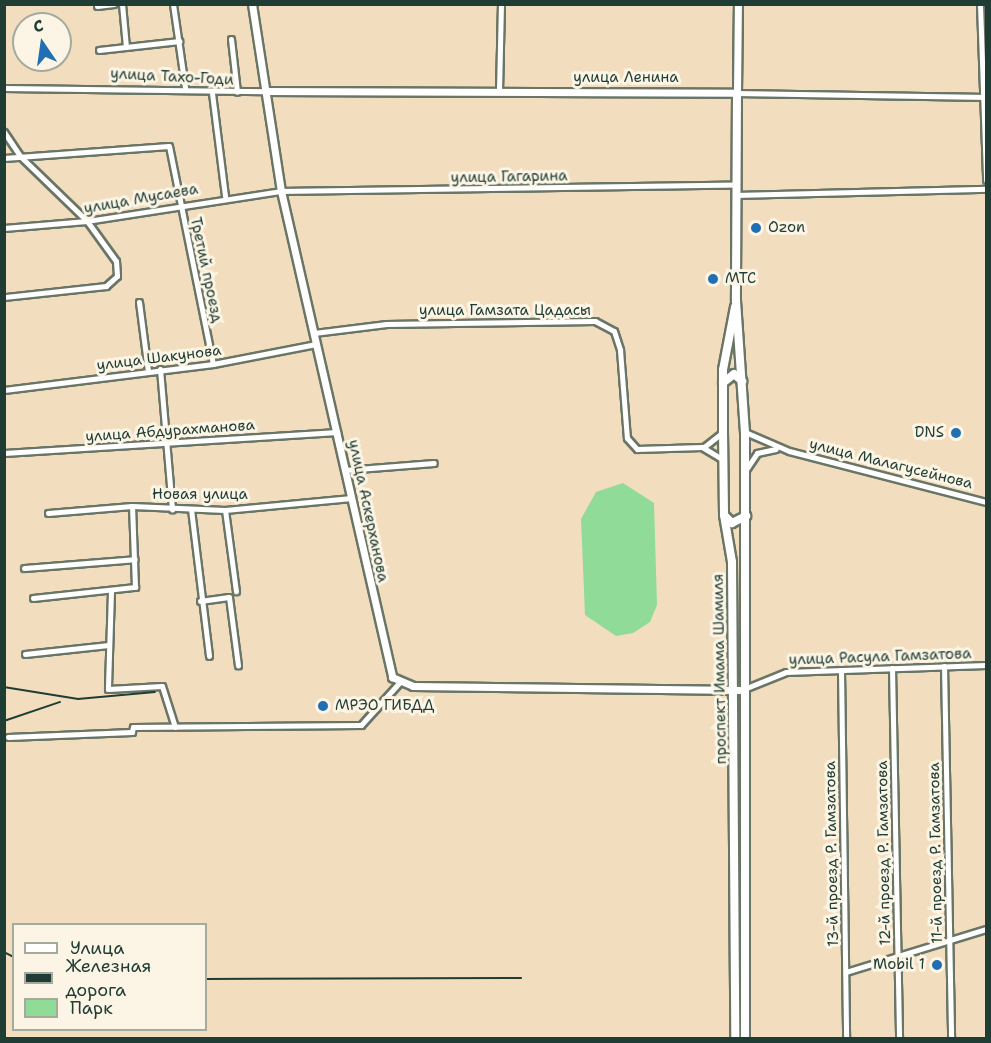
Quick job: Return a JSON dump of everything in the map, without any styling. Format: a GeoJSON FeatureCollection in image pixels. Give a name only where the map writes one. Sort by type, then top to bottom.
{"type":"FeatureCollection","features":[{"type":"Feature","properties":{"kind":"main road","name":"проспект Имама Шамиля"},"geometry":{"type":"LineString","coordinates":[[735,1038],[739,690],[746,516],[744,386],[736,302],[736,93]]}},
{"type":"Feature","properties":{"kind":"main road","name":"проспект Имама Шамиля"},"geometry":{"type":"LineString","coordinates":[[736,302],[723,383],[723,459],[724,515],[732,562],[739,690],[745,1038]]}},
{"type":"Feature","properties":{"kind":"main road"},"geometry":{"type":"LineString","coordinates":[[723,383],[734,374],[744,386]]}},
{"type":"Feature","properties":{"kind":"main road"},"geometry":{"type":"LineString","coordinates":[[724,515],[732,523],[746,516]]}},
{"type":"Feature","properties":{"kind":"street"},"geometry":{"type":"LineString","coordinates":[[97,6],[114,4]]}},
{"type":"Feature","properties":{"kind":"street"},"geometry":{"type":"LineString","coordinates":[[122,4],[126,47]]}},
{"type":"Feature","properties":{"kind":"street"},"geometry":{"type":"LineString","coordinates":[[173,4],[185,87]]}},
{"type":"Feature","properties":{"kind":"street"},"geometry":{"type":"LineString","coordinates":[[500,91],[501,4]]}},
{"type":"Feature","properties":{"kind":"street"},"geometry":{"type":"LineString","coordinates":[[736,93],[738,4]]}},
{"type":"Feature","properties":{"kind":"street"},"geometry":{"type":"LineString","coordinates":[[980,4],[987,180]]}},
{"type":"Feature","properties":{"kind":"street","name":"улица Аскерханова"},"geometry":{"type":"LineString","coordinates":[[253,8],[281,191],[337,432],[388,668],[399,683]]}},
{"type":"Feature","properties":{"kind":"street"},"geometry":{"type":"LineString","coordinates":[[231,39],[237,92]]}},
{"type":"Feature","properties":{"kind":"street"},"geometry":{"type":"LineString","coordinates":[[99,50],[178,41]]}},
{"type":"Feature","properties":{"kind":"street","name":"улица Тахо-Годи"},"geometry":{"type":"LineString","coordinates":[[4,88],[185,87],[212,93],[266,91]]}},
{"type":"Feature","properties":{"kind":"street","name":"улица Ленина"},"geometry":{"type":"LineString","coordinates":[[266,91],[500,91],[985,97]]}},
{"type":"Feature","properties":{"kind":"street"},"geometry":{"type":"LineString","coordinates":[[212,93],[225,196]]}},
{"type":"Feature","properties":{"kind":"street"},"geometry":{"type":"LineString","coordinates":[[4,132],[21,157],[87,221],[116,261],[112,283],[4,297]]}},
{"type":"Feature","properties":{"kind":"street","name":"Третий проезд"},"geometry":{"type":"LineString","coordinates":[[21,157],[170,146],[213,364]]}},
{"type":"Feature","properties":{"kind":"street"},"geometry":{"type":"LineString","coordinates":[[4,158],[21,157]]}},
{"type":"Feature","properties":{"kind":"street","name":"улица Гагарина"},"geometry":{"type":"LineString","coordinates":[[281,191],[736,185]]}},
{"type":"Feature","properties":{"kind":"street"},"geometry":{"type":"LineString","coordinates":[[736,195],[987,189]]}},
{"type":"Feature","properties":{"kind":"street","name":"улица Мусаева"},"geometry":{"type":"LineString","coordinates":[[4,228],[87,221],[225,196],[281,191]]}},
{"type":"Feature","properties":{"kind":"street"},"geometry":{"type":"LineString","coordinates":[[139,302],[148,371]]}},
{"type":"Feature","properties":{"kind":"street","name":"улица Гамзата Цадасы"},"geometry":{"type":"LineString","coordinates":[[314,333],[386,324],[595,321],[614,331],[620,350],[627,438],[637,448],[702,447]]}},
{"type":"Feature","properties":{"kind":"street","name":"улица Шакунова"},"geometry":{"type":"LineString","coordinates":[[4,390],[213,364],[316,344]]}},
{"type":"Feature","properties":{"kind":"street"},"geometry":{"type":"LineString","coordinates":[[160,369],[172,509]]}},
{"type":"Feature","properties":{"kind":"street","name":"улица Абдурахманова"},"geometry":{"type":"LineString","coordinates":[[4,453],[168,445],[337,432]]}},
{"type":"Feature","properties":{"kind":"street"},"geometry":{"type":"LineString","coordinates":[[723,432],[702,447],[723,459]]}},
{"type":"Feature","properties":{"kind":"street"},"geometry":{"type":"LineString","coordinates":[[745,432],[789,451]]}},
{"type":"Feature","properties":{"kind":"street"},"geometry":{"type":"LineString","coordinates":[[746,472],[763,450],[789,451]]}},
{"type":"Feature","properties":{"kind":"street","name":"улица Малагусейнова"},"geometry":{"type":"LineString","coordinates":[[789,451],[987,501]]}},
{"type":"Feature","properties":{"kind":"street"},"geometry":{"type":"LineString","coordinates":[[345,470],[434,463]]}},
{"type":"Feature","properties":{"kind":"street","name":"Новая улица"},"geometry":{"type":"LineString","coordinates":[[48,513],[132,506],[225,510],[351,498]]}},
{"type":"Feature","properties":{"kind":"street"},"geometry":{"type":"LineString","coordinates":[[33,598],[135,587],[132,506]]}},
{"type":"Feature","properties":{"kind":"street"},"geometry":{"type":"LineString","coordinates":[[190,509],[200,601],[209,656]]}},
{"type":"Feature","properties":{"kind":"street"},"geometry":{"type":"LineString","coordinates":[[225,510],[236,591]]}},
{"type":"Feature","properties":{"kind":"street"},"geometry":{"type":"LineString","coordinates":[[24,568],[135,560]]}},
{"type":"Feature","properties":{"kind":"street"},"geometry":{"type":"LineString","coordinates":[[111,591],[108,689],[162,686],[175,727]]}},
{"type":"Feature","properties":{"kind":"street"},"geometry":{"type":"LineString","coordinates":[[200,601],[229,597],[238,664]]}},
{"type":"Feature","properties":{"kind":"street"},"geometry":{"type":"LineString","coordinates":[[25,654],[109,645]]}},
{"type":"Feature","properties":{"kind":"street","name":"улица Расула Гамзатова"},"geometry":{"type":"LineString","coordinates":[[739,690],[778,673],[987,664]]}},
{"type":"Feature","properties":{"kind":"street","name":"11-й проезд Р. Гамзатова"},"geometry":{"type":"LineString","coordinates":[[944,666],[951,1038]]}},
{"type":"Feature","properties":{"kind":"street","name":"12-й проезд Р. Гамзатова"},"geometry":{"type":"LineString","coordinates":[[892,668],[899,1038]]}},
{"type":"Feature","properties":{"kind":"street","name":"13-й проезд Р. Гамзатова"},"geometry":{"type":"LineString","coordinates":[[841,670],[846,1038]]}},
{"type":"Feature","properties":{"kind":"street"},"geometry":{"type":"LineString","coordinates":[[8,737],[175,727],[361,725],[399,683],[502,689],[739,690]]}},
{"type":"Feature","properties":{"kind":"street"},"geometry":{"type":"LineString","coordinates":[[846,972],[987,929]]}},
{"type":"Feature","properties":{"kind":"green space"},"geometry":{"type":"Polygon","coordinates":[[[623,483],[654,503],[657,605],[650,622],[633,633],[616,636],[585,615],[581,519],[596,492],[623,483]]]}},
{"type":"Feature","properties":{"kind":"railway"},"geometry":{"type":"LineString","coordinates":[[4,687],[78,699],[155,692]]}},
{"type":"Feature","properties":{"kind":"railway"},"geometry":{"type":"LineString","coordinates":[[4,721],[60,702]]}},
{"type":"Feature","properties":{"kind":"railway"},"geometry":{"type":"LineString","coordinates":[[4,952],[12,956]]}},
{"type":"Feature","properties":{"kind":"railway"},"geometry":{"type":"LineString","coordinates":[[207,979],[521,978]]}},
{"type":"Feature","properties":{"kind":"place","name":"Ozon"},"geometry":{"type":"Point","coordinates":[756,228]}},
{"type":"Feature","properties":{"kind":"place","name":"МТС"},"geometry":{"type":"Point","coordinates":[713,279]}},
{"type":"Feature","properties":{"kind":"place","name":"DNS"},"geometry":{"type":"Point","coordinates":[956,433]}},
{"type":"Feature","properties":{"kind":"place","name":"МРЭО ГИБДД"},"geometry":{"type":"Point","coordinates":[323,706]}},
{"type":"Feature","properties":{"kind":"place","name":"Mobil 1"},"geometry":{"type":"Point","coordinates":[937,965]}}]}
